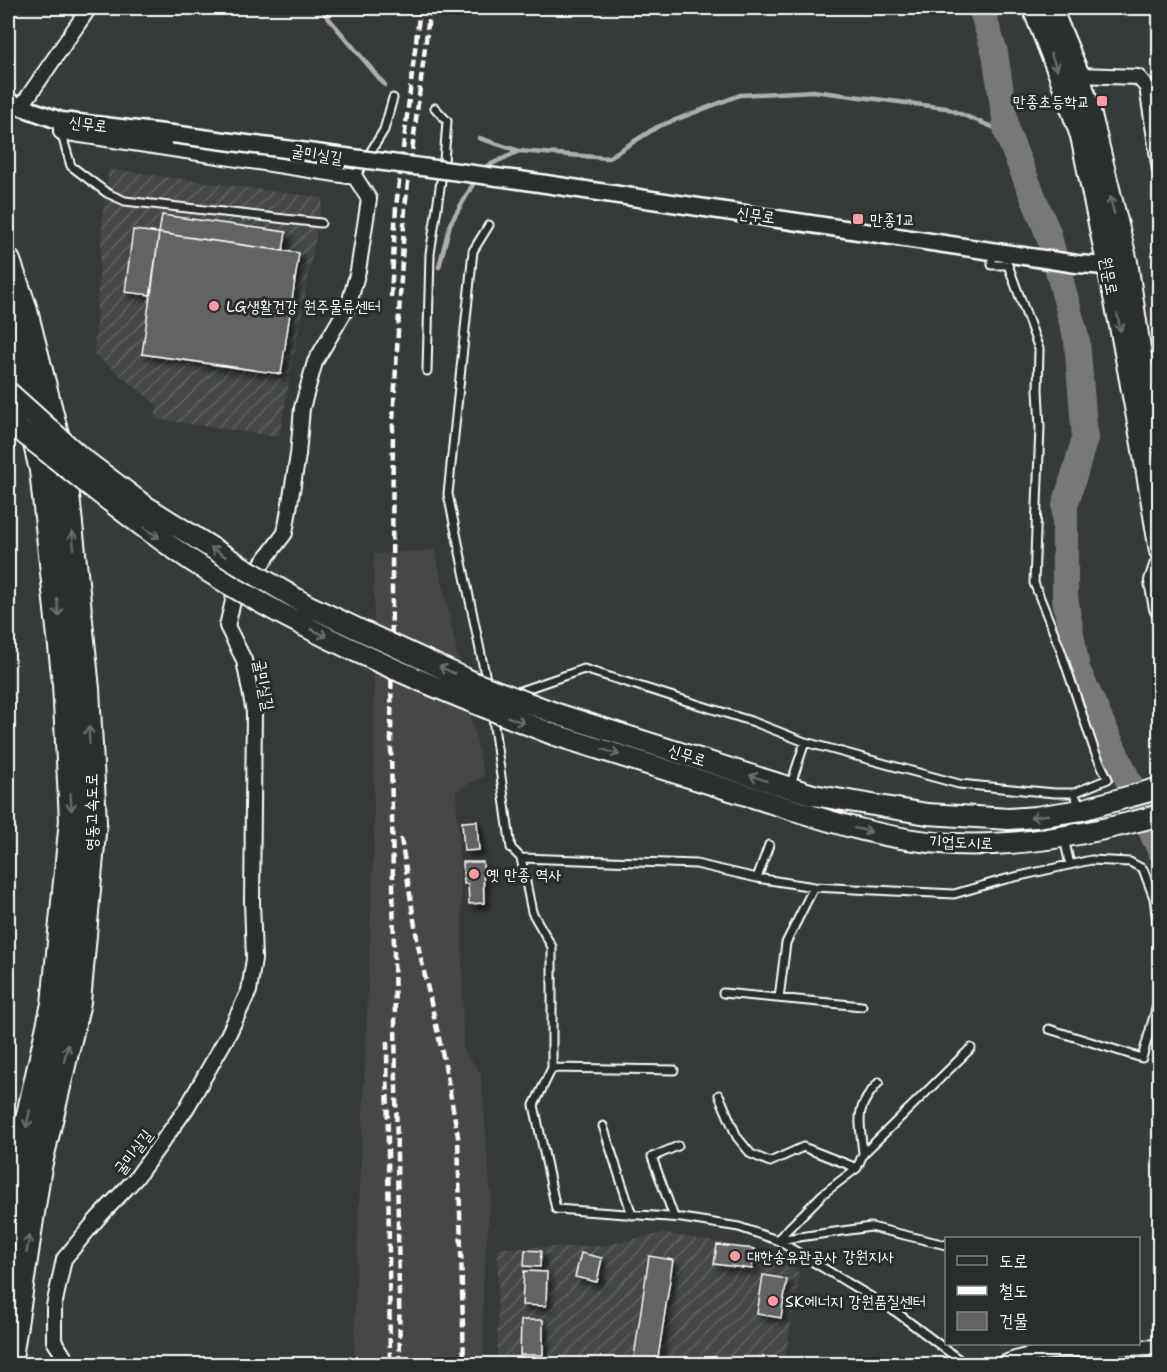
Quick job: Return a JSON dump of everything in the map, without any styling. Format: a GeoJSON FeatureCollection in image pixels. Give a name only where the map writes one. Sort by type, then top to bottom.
{"type":"FeatureCollection","features":[{"type":"Feature","properties":{"kind":"highway","name":"영동고속도로"},"geometry":{"type":"LineString","coordinates":[[8,261],[24,307],[64,466],[87,689],[94,822],[78,1002],[39,1167],[9,1365]]}},
{"type":"Feature","properties":{"kind":"highway","name":"영동고속도로"},"geometry":{"type":"LineString","coordinates":[[8,323],[42,470],[65,684],[72,820],[54,1004],[17,1168],[8,1233]]}},
{"type":"Feature","properties":{"kind":"main road","name":"원문로"},"geometry":{"type":"LineString","coordinates":[[1033,8],[1081,136],[1142,444],[1160,551]]}},
{"type":"Feature","properties":{"kind":"main road","name":"원문로"},"geometry":{"type":"LineString","coordinates":[[1051,8],[1079,75],[1091,115],[1127,262],[1160,473]]}},
{"type":"Feature","properties":{"kind":"main road"},"geometry":{"type":"LineString","coordinates":[[1107,266],[1127,262]]}},
{"type":"Feature","properties":{"kind":"main road","name":"신무로"},"geometry":{"type":"LineString","coordinates":[[8,392],[79,456],[135,499],[238,565],[307,605],[475,683],[810,804]]}},
{"type":"Feature","properties":{"kind":"main road","name":"신무로"},"geometry":{"type":"LineString","coordinates":[[8,418],[22,432],[140,525],[230,584],[307,627],[454,696],[555,735],[810,804]]}},
{"type":"Feature","properties":{"kind":"main road"},"geometry":{"type":"LineString","coordinates":[[1160,566],[1155,581],[1160,608]]}},
{"type":"Feature","properties":{"kind":"main road"},"geometry":{"type":"LineString","coordinates":[[1116,798],[1160,776]]}},
{"type":"Feature","properties":{"kind":"main road"},"geometry":{"type":"LineString","coordinates":[[1116,798],[1160,788]]}},
{"type":"Feature","properties":{"kind":"main road","name":"기업도시로"},"geometry":{"type":"LineString","coordinates":[[810,804],[1009,819],[1036,817],[1077,801],[1116,798]]}},
{"type":"Feature","properties":{"kind":"main road","name":"기업도시로"},"geometry":{"type":"LineString","coordinates":[[810,804],[859,829],[951,844],[986,845],[1029,842],[1118,827]]}},
{"type":"Feature","properties":{"kind":"main road"},"geometry":{"type":"LineString","coordinates":[[1118,827],[1160,815]]}},
{"type":"Feature","properties":{"kind":"main road"},"geometry":{"type":"LineString","coordinates":[[1118,827],[1160,830]]}},
{"type":"Feature","properties":{"kind":"street"},"geometry":{"type":"LineString","coordinates":[[14,104],[89,8]]}},
{"type":"Feature","properties":{"kind":"street"},"geometry":{"type":"LineString","coordinates":[[1079,75],[1137,77],[1147,87],[1160,170]]}},
{"type":"Feature","properties":{"kind":"street","name":"신무로"},"geometry":{"type":"LineString","coordinates":[[14,104],[61,127],[172,134],[519,180],[1077,264],[1107,266]]}},
{"type":"Feature","properties":{"kind":"street","name":"굴미실길"},"geometry":{"type":"LineString","coordinates":[[61,127],[355,177],[369,199],[358,271],[349,304],[315,362],[302,408],[298,455],[285,533],[234,597],[226,626],[244,660],[254,712],[252,901],[254,959],[249,991],[228,1035],[186,1108],[136,1178],[98,1218],[64,1259],[54,1306],[54,1341],[69,1365]]}},
{"type":"Feature","properties":{"kind":"street"},"geometry":{"type":"LineString","coordinates":[[1003,1365],[1036,1355],[1068,1350],[1160,1347]]}},
{"type":"Feature","properties":{"kind":"lane"},"geometry":{"type":"LineString","coordinates":[[355,177],[384,130],[393,98]]}},
{"type":"Feature","properties":{"kind":"lane"},"geometry":{"type":"LineString","coordinates":[[427,371],[430,254],[447,121],[435,108]]}},
{"type":"Feature","properties":{"kind":"lane"},"geometry":{"type":"LineString","coordinates":[[61,127],[71,166],[107,193],[124,201],[321,223]]}},
{"type":"Feature","properties":{"kind":"lane"},"geometry":{"type":"LineString","coordinates":[[489,225],[473,251],[448,494],[490,699],[511,848],[521,858],[532,912],[552,947],[552,1068],[534,1105],[556,1209],[674,1217],[739,1227],[777,1240],[896,1312],[965,1365]]}},
{"type":"Feature","properties":{"kind":"lane"},"geometry":{"type":"LineString","coordinates":[[490,699],[542,685],[584,669],[754,722],[806,742],[958,784],[1055,793],[1077,801],[1108,778],[1095,752],[1060,648],[1035,583],[1040,451],[1039,348],[1008,265],[992,265],[993,250]]}},
{"type":"Feature","properties":{"kind":"lane"},"geometry":{"type":"LineString","coordinates":[[793,778],[806,742]]}},
{"type":"Feature","properties":{"kind":"lane"},"geometry":{"type":"LineString","coordinates":[[1064,837],[1070,865]]}},
{"type":"Feature","properties":{"kind":"lane"},"geometry":{"type":"LineString","coordinates":[[757,878],[769,845]]}},
{"type":"Feature","properties":{"kind":"lane"},"geometry":{"type":"LineString","coordinates":[[521,858],[696,864],[757,878],[814,887],[954,894],[1006,879],[1091,860],[1130,862],[1143,869],[1154,898],[1160,947]]}},
{"type":"Feature","properties":{"kind":"lane"},"geometry":{"type":"LineString","coordinates":[[779,998],[786,943],[814,887]]}},
{"type":"Feature","properties":{"kind":"lane"},"geometry":{"type":"LineString","coordinates":[[723,993],[862,1006]]}},
{"type":"Feature","properties":{"kind":"lane"},"geometry":{"type":"LineString","coordinates":[[1049,1029],[1142,1058],[1160,995]]}},
{"type":"Feature","properties":{"kind":"lane"},"geometry":{"type":"LineString","coordinates":[[777,1240],[823,1194],[857,1168],[863,1154],[971,1048]]}},
{"type":"Feature","properties":{"kind":"lane"},"geometry":{"type":"LineString","coordinates":[[552,1068],[675,1070]]}},
{"type":"Feature","properties":{"kind":"lane"},"geometry":{"type":"LineString","coordinates":[[863,1154],[859,1115],[864,1099],[879,1082]]}},
{"type":"Feature","properties":{"kind":"lane"},"geometry":{"type":"LineString","coordinates":[[719,1095],[737,1137],[751,1154],[770,1162],[803,1147],[857,1168]]}},
{"type":"Feature","properties":{"kind":"lane"},"geometry":{"type":"LineString","coordinates":[[603,1126],[632,1215]]}},
{"type":"Feature","properties":{"kind":"lane"},"geometry":{"type":"LineString","coordinates":[[674,1217],[652,1157],[678,1146]]}},
{"type":"Feature","properties":{"kind":"lane"},"geometry":{"type":"LineString","coordinates":[[777,1240],[871,1227],[945,1245]]}},
{"type":"Feature","properties":{"kind":"shaded area"},"geometry":{"type":"Polygon","coordinates":[[[109,169],[323,198],[279,437],[155,419],[157,405],[94,354],[103,212],[109,169]]]}},
{"type":"Feature","properties":{"kind":"shaded area"},"geometry":{"type":"Polygon","coordinates":[[[435,550],[484,776],[456,791],[462,912],[463,1050],[481,1073],[491,1196],[483,1283],[483,1364],[354,1364],[374,838],[374,554],[435,550]]]}},
{"type":"Feature","properties":{"kind":"shaded area"},"geometry":{"type":"Polygon","coordinates":[[[663,1233],[756,1249],[764,1259],[791,1263],[800,1275],[784,1364],[497,1364],[498,1248],[601,1246],[663,1233]]]}},
{"type":"Feature","properties":{"kind":"building"},"geometry":{"type":"Polygon","coordinates":[[[162,215],[286,232],[283,251],[159,233],[162,215]]]}},
{"type":"Feature","properties":{"kind":"building"},"geometry":{"type":"Polygon","coordinates":[[[133,230],[159,233],[151,295],[125,292],[133,230]]]}},
{"type":"Feature","properties":{"kind":"building"},"geometry":{"type":"Polygon","coordinates":[[[159,233],[299,253],[281,374],[142,354],[159,233]]]}},
{"type":"Feature","properties":{"kind":"building"},"geometry":{"type":"Polygon","coordinates":[[[477,821],[479,850],[464,851],[462,822],[477,821]]]}},
{"type":"Feature","properties":{"kind":"building"},"geometry":{"type":"Polygon","coordinates":[[[463,862],[483,862],[484,903],[469,904],[468,884],[464,884],[463,862]]]}},
{"type":"Feature","properties":{"kind":"building"},"geometry":{"type":"Polygon","coordinates":[[[717,1245],[755,1249],[752,1269],[714,1264],[717,1245]]]}},
{"type":"Feature","properties":{"kind":"building"},"geometry":{"type":"Polygon","coordinates":[[[525,1250],[541,1251],[540,1267],[524,1266],[525,1250]]]}},
{"type":"Feature","properties":{"kind":"building"},"geometry":{"type":"Polygon","coordinates":[[[581,1253],[602,1258],[597,1282],[575,1277],[581,1253]]]}},
{"type":"Feature","properties":{"kind":"building"},"geometry":{"type":"Polygon","coordinates":[[[649,1256],[673,1260],[657,1364],[633,1364],[649,1256]]]}},
{"type":"Feature","properties":{"kind":"building"},"geometry":{"type":"Polygon","coordinates":[[[524,1271],[547,1272],[546,1306],[522,1305],[524,1271]]]}},
{"type":"Feature","properties":{"kind":"building"},"geometry":{"type":"Polygon","coordinates":[[[763,1275],[787,1279],[781,1318],[757,1314],[763,1275]]]}},
{"type":"Feature","properties":{"kind":"building"},"geometry":{"type":"Polygon","coordinates":[[[521,1320],[543,1320],[543,1355],[520,1355],[521,1320]]]}},
{"type":"Feature","properties":{"kind":"waterway"},"geometry":{"type":"LineString","coordinates":[[320,8],[385,85]]}},
{"type":"Feature","properties":{"kind":"waterway"},"geometry":{"type":"LineString","coordinates":[[981,8],[995,53],[1007,133],[1048,233],[1077,341],[1085,438],[1065,506],[1065,597],[1077,669],[1160,850]]}},
{"type":"Feature","properties":{"kind":"waterway"},"geometry":{"type":"LineString","coordinates":[[480,172],[483,168],[519,151],[608,158],[657,127],[740,95],[813,91],[946,108],[1007,133]]}},
{"type":"Feature","properties":{"kind":"waterway"},"geometry":{"type":"LineString","coordinates":[[479,138],[519,151]]}},
{"type":"Feature","properties":{"kind":"waterway"},"geometry":{"type":"LineString","coordinates":[[439,267],[450,224],[476,179]]}},
{"type":"Feature","properties":{"kind":"railway"},"geometry":{"type":"LineString","coordinates":[[391,297],[396,207],[420,8]]}},
{"type":"Feature","properties":{"kind":"railway"},"geometry":{"type":"LineString","coordinates":[[400,1364],[391,746],[393,421],[405,207],[430,8]]}},
{"type":"Feature","properties":{"kind":"railway"},"geometry":{"type":"LineString","coordinates":[[401,838],[418,945],[445,1065],[458,1136],[464,1364]]}},
{"type":"Feature","properties":{"kind":"railway"},"geometry":{"type":"LineString","coordinates":[[387,1041],[390,1364]]}},
{"type":"Feature","properties":{"kind":"place","name":"만종초등학교"},"geometry":{"type":"Point","coordinates":[1102,101]}},
{"type":"Feature","properties":{"kind":"place","name":"만종1교"},"geometry":{"type":"Point","coordinates":[858,219]}},
{"type":"Feature","properties":{"kind":"place","name":"LG생활건강 원주물류센터"},"geometry":{"type":"Point","coordinates":[214,306]}},
{"type":"Feature","properties":{"kind":"place","name":"옛 만종 역사"},"geometry":{"type":"Point","coordinates":[474,874]}},
{"type":"Feature","properties":{"kind":"place","name":"대한송유관공사 강원지사"},"geometry":{"type":"Point","coordinates":[735,1256]}},
{"type":"Feature","properties":{"kind":"place","name":"SK에너지 강원품질센터"},"geometry":{"type":"Point","coordinates":[773,1301]}}]}
